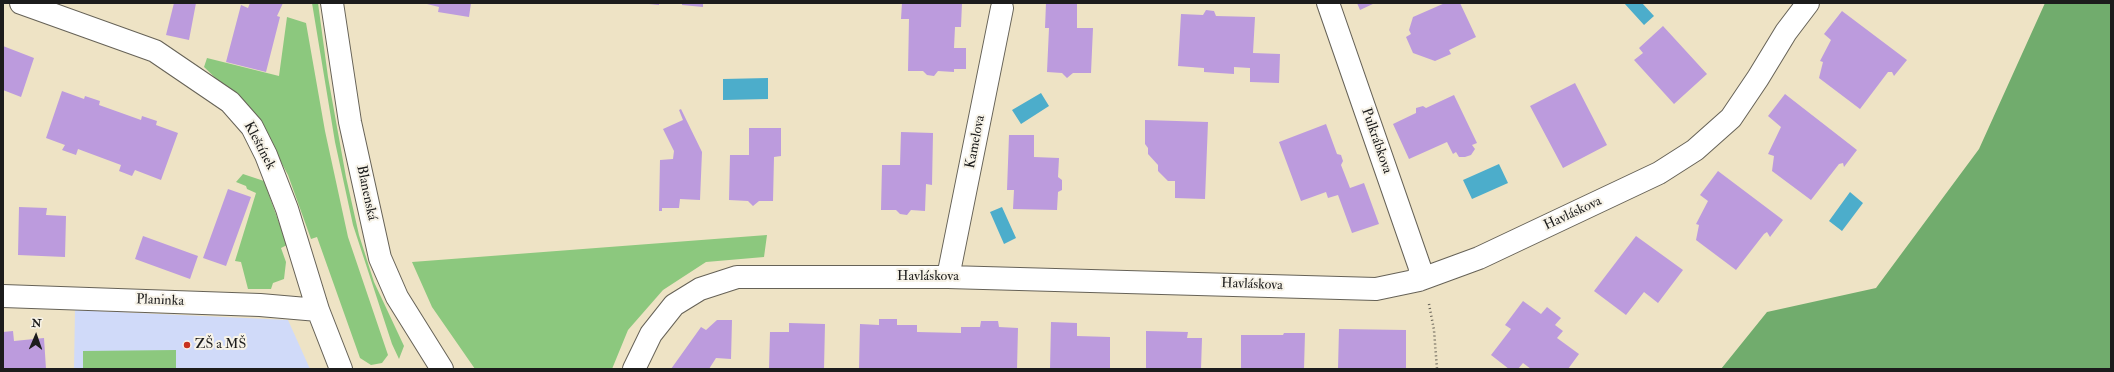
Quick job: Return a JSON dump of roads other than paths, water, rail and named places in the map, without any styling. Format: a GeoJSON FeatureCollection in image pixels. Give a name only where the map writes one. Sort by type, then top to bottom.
{"type":"FeatureCollection","features":[{"type":"Feature","properties":{"kind":"street","name":"Kleštínek"},"geometry":{"type":"LineString","coordinates":[[21,3],[155,51],[230,102],[252,127],[266,155],[287,209],[318,310],[341,369]]}},
{"type":"Feature","properties":{"kind":"street","name":"Blanenská"},"geometry":{"type":"LineString","coordinates":[[332,3],[350,122],[380,258],[397,297],[442,369]]}},
{"type":"Feature","properties":{"kind":"street","name":"Pulkrábkova"},"geometry":{"type":"LineString","coordinates":[[1328,3],[1420,268],[1419,280]]}},
{"type":"Feature","properties":{"kind":"street","name":"Havláskova"},"geometry":{"type":"LineString","coordinates":[[634,369],[651,334],[674,305],[700,289],[737,277],[948,277],[1376,289],[1419,280],[1479,258],[1659,173],[1695,150],[1731,118],[1786,32],[1808,3]]}},
{"type":"Feature","properties":{"kind":"street","name":"Kamelova"},"geometry":{"type":"LineString","coordinates":[[948,277],[1002,8]]}},
{"type":"Feature","properties":{"kind":"street","name":"Planinka"},"geometry":{"type":"LineString","coordinates":[[3,296],[252,305],[318,310]]}},
{"type":"Feature","properties":{"kind":"water"},"geometry":{"type":"Polygon","coordinates":[[[1624,3],[1642,3],[1654,16],[1644,25],[1624,3]]]}},
{"type":"Feature","properties":{"kind":"water"},"geometry":{"type":"Polygon","coordinates":[[[768,78],[768,99],[723,100],[723,79],[768,78]]]}},
{"type":"Feature","properties":{"kind":"water"},"geometry":{"type":"Polygon","coordinates":[[[1041,93],[1049,106],[1021,124],[1012,110],[1041,93]]]}},
{"type":"Feature","properties":{"kind":"water"},"geometry":{"type":"Polygon","coordinates":[[[1499,164],[1508,183],[1472,199],[1463,180],[1499,164]]]}},
{"type":"Feature","properties":{"kind":"water"},"geometry":{"type":"Polygon","coordinates":[[[1850,192],[1863,203],[1842,231],[1829,221],[1850,192]]]}},
{"type":"Feature","properties":{"kind":"water"},"geometry":{"type":"Polygon","coordinates":[[[1002,207],[1016,238],[1004,244],[990,212],[1002,207]]]}},
{"type":"Feature","properties":{"kind":"place","name":"ZŠ a MŠ"},"geometry":{"type":"Point","coordinates":[187,345]}}]}
